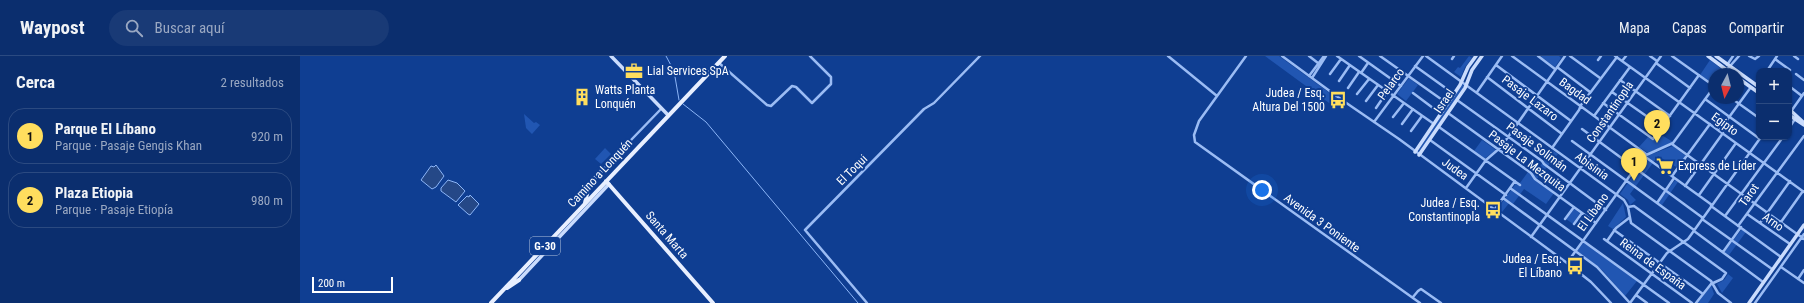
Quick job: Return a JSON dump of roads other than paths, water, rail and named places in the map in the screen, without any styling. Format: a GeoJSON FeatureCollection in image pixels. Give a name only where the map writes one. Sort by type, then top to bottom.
{"type":"FeatureCollection","features":[{"type":"Feature","properties":{"kind":"main road","name":"Camino a Lonquén"},"geometry":{"type":"LineString","coordinates":[[491,303],[585,203],[608,183],[668,116],[725,56]]}},
{"type":"Feature","properties":{"kind":"main road"},"geometry":{"type":"LineString","coordinates":[[585,203],[590,185],[604,169]]}},
{"type":"Feature","properties":{"kind":"main road","name":"Santa Marta"},"geometry":{"type":"LineString","coordinates":[[608,183],[713,303]]}},
{"type":"Feature","properties":{"kind":"main road"},"geometry":{"type":"LineString","coordinates":[[504,288],[519,280]]}},
{"type":"Feature","properties":{"kind":"street"},"geometry":{"type":"LineString","coordinates":[[611,56],[668,116]]}},
{"type":"Feature","properties":{"kind":"street"},"geometry":{"type":"LineString","coordinates":[[718,63],[769,106],[774,105],[793,85],[812,103],[831,84],[832,79],[810,56]]}},
{"type":"Feature","properties":{"kind":"street","name":"El Toqui"},"geometry":{"type":"LineString","coordinates":[[867,303],[805,230],[924,109],[934,103],[980,56]]}},
{"type":"Feature","properties":{"kind":"street"},"geometry":{"type":"LineString","coordinates":[[1168,56],[1217,96],[1246,56]]}},
{"type":"Feature","properties":{"kind":"street","name":"Judea"},"geometry":{"type":"LineString","coordinates":[[1282,56],[1495,209],[1567,263],[1590,282],[1611,303]]}},
{"type":"Feature","properties":{"kind":"street"},"geometry":{"type":"LineString","coordinates":[[1309,56],[1318,63]]}},
{"type":"Feature","properties":{"kind":"street"},"geometry":{"type":"LineString","coordinates":[[1311,77],[1325,56]]}},
{"type":"Feature","properties":{"kind":"street"},"geometry":{"type":"LineString","coordinates":[[1311,77],[1318,63],[1325,56]]}},
{"type":"Feature","properties":{"kind":"street"},"geometry":{"type":"LineString","coordinates":[[1337,56],[1434,124]]}},
{"type":"Feature","properties":{"kind":"street"},"geometry":{"type":"LineString","coordinates":[[1359,56],[1401,86]]}},
{"type":"Feature","properties":{"kind":"street"},"geometry":{"type":"LineString","coordinates":[[1380,56],[1448,104]]}},
{"type":"Feature","properties":{"kind":"street","name":"Pelarco"},"geometry":{"type":"LineString","coordinates":[[1374,122],[1422,56]]}},
{"type":"Feature","properties":{"kind":"street","name":"Abisinia"},"geometry":{"type":"LineString","coordinates":[[1426,56],[1625,201],[1628,207]]}},
{"type":"Feature","properties":{"kind":"street","name":"Israel"},"geometry":{"type":"LineString","coordinates":[[1420,155],[1457,100],[1466,85],[1473,68],[1482,56]]}},
{"type":"Feature","properties":{"kind":"street"},"geometry":{"type":"LineString","coordinates":[[1476,92],[1502,56]]}},
{"type":"Feature","properties":{"kind":"street","name":"Bagdad"},"geometry":{"type":"LineString","coordinates":[[1512,56],[1781,257]]}},
{"type":"Feature","properties":{"kind":"street"},"geometry":{"type":"LineString","coordinates":[[1538,56],[1590,92]]}},
{"type":"Feature","properties":{"kind":"street"},"geometry":{"type":"LineString","coordinates":[[1466,188],[1486,160],[1498,150],[1508,137],[1564,56]]}},
{"type":"Feature","properties":{"kind":"street"},"geometry":{"type":"LineString","coordinates":[[1570,56],[1600,79]]}},
{"type":"Feature","properties":{"kind":"street"},"geometry":{"type":"LineString","coordinates":[[1598,60],[1601,56]]}},
{"type":"Feature","properties":{"kind":"street"},"geometry":{"type":"LineString","coordinates":[[1622,61],[1626,56]]}},
{"type":"Feature","properties":{"kind":"street"},"geometry":{"type":"LineString","coordinates":[[1650,56],[1690,88]]}},
{"type":"Feature","properties":{"kind":"street","name":"Constantinopla"},"geometry":{"type":"LineString","coordinates":[[1531,237],[1661,56]]}},
{"type":"Feature","properties":{"kind":"street"},"geometry":{"type":"LineString","coordinates":[[1672,56],[1708,82]]}},
{"type":"Feature","properties":{"kind":"street"},"geometry":{"type":"LineString","coordinates":[[1708,56],[1724,68]]}},
{"type":"Feature","properties":{"kind":"street"},"geometry":{"type":"LineString","coordinates":[[1716,56],[1756,83]]}},
{"type":"Feature","properties":{"kind":"street"},"geometry":{"type":"LineString","coordinates":[[1728,68],[1733,56]]}},
{"type":"Feature","properties":{"kind":"street"},"geometry":{"type":"LineString","coordinates":[[1729,65],[1739,56]]}},
{"type":"Feature","properties":{"kind":"street"},"geometry":{"type":"LineString","coordinates":[[1749,56],[1755,59],[1759,56]]}},
{"type":"Feature","properties":{"kind":"street"},"geometry":{"type":"LineString","coordinates":[[1769,68],[1777,56]]}},
{"type":"Feature","properties":{"kind":"street"},"geometry":{"type":"LineString","coordinates":[[1794,56],[1798,59]]}},
{"type":"Feature","properties":{"kind":"street","name":"Israel"},"geometry":{"type":"LineString","coordinates":[[1415,152],[1462,82],[1474,57]]}},
{"type":"Feature","properties":{"kind":"street"},"geometry":{"type":"LineString","coordinates":[[1552,148],[1580,106],[1616,57]]}},
{"type":"Feature","properties":{"kind":"street","name":"Egipto"},"geometry":{"type":"LineString","coordinates":[[1616,57],[1804,191]]}},
{"type":"Feature","properties":{"kind":"street"},"geometry":{"type":"LineString","coordinates":[[1330,74],[1341,59]]}},
{"type":"Feature","properties":{"kind":"street"},"geometry":{"type":"LineString","coordinates":[[1775,59],[1787,68]]}},
{"type":"Feature","properties":{"kind":"street"},"geometry":{"type":"LineString","coordinates":[[1348,88],[1368,63]]}},
{"type":"Feature","properties":{"kind":"street"},"geometry":{"type":"LineString","coordinates":[[1339,81],[1350,65]]}},
{"type":"Feature","properties":{"kind":"street"},"geometry":{"type":"LineString","coordinates":[[1496,65],[1571,121]]}},
{"type":"Feature","properties":{"kind":"street"},"geometry":{"type":"LineString","coordinates":[[1415,66],[1454,94]]}},
{"type":"Feature","properties":{"kind":"street"},"geometry":{"type":"LineString","coordinates":[[1594,116],[1630,67]]}},
{"type":"Feature","properties":{"kind":"street"},"geometry":{"type":"LineString","coordinates":[[1796,74],[1804,80]]}},
{"type":"Feature","properties":{"kind":"street"},"geometry":{"type":"LineString","coordinates":[[1604,103],[1653,139],[1699,75]]}},
{"type":"Feature","properties":{"kind":"street","name":"Pasaje Lazaro"},"geometry":{"type":"LineString","coordinates":[[1487,77],[1562,134]]}},
{"type":"Feature","properties":{"kind":"street"},"geometry":{"type":"LineString","coordinates":[[1357,94],[1369,79]]}},
{"type":"Feature","properties":{"kind":"street"},"geometry":{"type":"LineString","coordinates":[[1620,80],[1670,116]]}},
{"type":"Feature","properties":{"kind":"street"},"geometry":{"type":"LineString","coordinates":[[1744,82],[1756,91]]}},
{"type":"Feature","properties":{"kind":"street"},"geometry":{"type":"LineString","coordinates":[[1366,101],[1378,85]]}},
{"type":"Feature","properties":{"kind":"street"},"geometry":{"type":"LineString","coordinates":[[1744,97],[1751,87]]}},
{"type":"Feature","properties":{"kind":"street"},"geometry":{"type":"LineString","coordinates":[[1792,88],[1803,95],[1792,108]]}},
{"type":"Feature","properties":{"kind":"street"},"geometry":{"type":"LineString","coordinates":[[1376,108],[1387,92]]}},
{"type":"Feature","properties":{"kind":"street"},"geometry":{"type":"LineString","coordinates":[[1612,92],[1662,127]]}},
{"type":"Feature","properties":{"kind":"street"},"geometry":{"type":"LineString","coordinates":[[1413,93],[1441,114]]}},
{"type":"Feature","properties":{"kind":"street"},"geometry":{"type":"LineString","coordinates":[[1645,155],[1672,144],[1708,95]]}},
{"type":"Feature","properties":{"kind":"street","name":"Avenida 3 Poniente"},"geometry":{"type":"LineString","coordinates":[[1217,96],[1197,125],[1194,136],[1195,142],[1420,303]]}},
{"type":"Feature","properties":{"kind":"street"},"geometry":{"type":"LineString","coordinates":[[1705,99],[1756,135]]}},
{"type":"Feature","properties":{"kind":"street","name":"Pasaje Solimán"},"geometry":{"type":"LineString","coordinates":[[1457,100],[1606,210]]}},
{"type":"Feature","properties":{"kind":"street"},"geometry":{"type":"LineString","coordinates":[[1393,117],[1404,103]]}},
{"type":"Feature","properties":{"kind":"street"},"geometry":{"type":"LineString","coordinates":[[1720,131],[1739,104],[1756,116]]}},
{"type":"Feature","properties":{"kind":"street"},"geometry":{"type":"LineString","coordinates":[[604,169],[662,109]]}},
{"type":"Feature","properties":{"kind":"street"},"geometry":{"type":"LineString","coordinates":[[1402,124],[1413,109]]}},
{"type":"Feature","properties":{"kind":"street"},"geometry":{"type":"LineString","coordinates":[[1792,112],[1804,124]]}},
{"type":"Feature","properties":{"kind":"street","name":"Pasaje La Mezquita"},"geometry":{"type":"LineString","coordinates":[[1448,114],[1596,223]]}},
{"type":"Feature","properties":{"kind":"street"},"geometry":{"type":"LineString","coordinates":[[1411,131],[1422,116]]}},
{"type":"Feature","properties":{"kind":"street"},"geometry":{"type":"LineString","coordinates":[[1792,117],[1804,124]]}},
{"type":"Feature","properties":{"kind":"street"},"geometry":{"type":"LineString","coordinates":[[1792,124],[1795,119]]}},
{"type":"Feature","properties":{"kind":"street"},"geometry":{"type":"LineString","coordinates":[[1657,203],[1710,124]]}},
{"type":"Feature","properties":{"kind":"street"},"geometry":{"type":"LineString","coordinates":[[1439,127],[1520,185]]}},
{"type":"Feature","properties":{"kind":"street"},"geometry":{"type":"LineString","coordinates":[[1582,129],[1772,269]]}},
{"type":"Feature","properties":{"kind":"street"},"geometry":{"type":"LineString","coordinates":[[1685,186],[1723,133]]}},
{"type":"Feature","properties":{"kind":"street","name":"Tarot"},"geometry":{"type":"LineString","coordinates":[[1723,252],[1746,214],[1804,136]]}},
{"type":"Feature","properties":{"kind":"street"},"geometry":{"type":"LineString","coordinates":[[1430,140],[1506,194]]}},
{"type":"Feature","properties":{"kind":"street"},"geometry":{"type":"LineString","coordinates":[[1503,198],[1597,267],[1630,303],[1670,251],[1684,243],[1694,231],[1760,140]]}},
{"type":"Feature","properties":{"kind":"street"},"geometry":{"type":"LineString","coordinates":[[1725,216],[1780,140]]}},
{"type":"Feature","properties":{"kind":"street"},"geometry":{"type":"LineString","coordinates":[[1572,141],[1764,282]]}},
{"type":"Feature","properties":{"kind":"street"},"geometry":{"type":"LineString","coordinates":[[1699,195],[1736,143]]}},
{"type":"Feature","properties":{"kind":"street"},"geometry":{"type":"LineString","coordinates":[[1672,144],[1803,238]]}},
{"type":"Feature","properties":{"kind":"street","name":"El Líbano"},"geometry":{"type":"LineString","coordinates":[[1567,263],[1645,155]]}},
{"type":"Feature","properties":{"kind":"street"},"geometry":{"type":"LineString","coordinates":[[1495,209],[1515,181]]}},
{"type":"Feature","properties":{"kind":"street"},"geometry":{"type":"LineString","coordinates":[[1760,223],[1790,181]]}},
{"type":"Feature","properties":{"kind":"street","name":"Camino a Lonquén"},"geometry":{"type":"LineString","coordinates":[[519,280],[608,183]]}},
{"type":"Feature","properties":{"kind":"street"},"geometry":{"type":"LineString","coordinates":[[1510,188],[1668,303]]}},
{"type":"Feature","properties":{"kind":"street"},"geometry":{"type":"LineString","coordinates":[[1781,222],[1804,191]]}},
{"type":"Feature","properties":{"kind":"street"},"geometry":{"type":"LineString","coordinates":[[1696,303],[1712,282],[1722,279],[1726,273],[1634,206],[1628,207],[1629,218],[1632,223],[1712,282],[1718,294],[1731,303]]}},
{"type":"Feature","properties":{"kind":"street"},"geometry":{"type":"LineString","coordinates":[[1565,219],[1574,207]]}},
{"type":"Feature","properties":{"kind":"street"},"geometry":{"type":"LineString","coordinates":[[1574,224],[1582,213]]}},
{"type":"Feature","properties":{"kind":"street","name":"Arno"},"geometry":{"type":"LineString","coordinates":[[1746,214],[1790,244]]}},
{"type":"Feature","properties":{"kind":"street"},"geometry":{"type":"LineString","coordinates":[[1629,218],[1614,230],[1703,294]]}},
{"type":"Feature","properties":{"kind":"street"},"geometry":{"type":"LineString","coordinates":[[1749,303],[1804,225]]}},
{"type":"Feature","properties":{"kind":"street","name":"Reina de España"},"geometry":{"type":"LineString","coordinates":[[1614,230],[1605,240],[1692,303]]}},
{"type":"Feature","properties":{"kind":"street"},"geometry":{"type":"LineString","coordinates":[[1755,303],[1803,238],[1804,234]]}},
{"type":"Feature","properties":{"kind":"street"},"geometry":{"type":"LineString","coordinates":[[1781,267],[1804,283]]}},
{"type":"Feature","properties":{"kind":"street"},"geometry":{"type":"LineString","coordinates":[[1798,279],[1804,270]]}},
{"type":"Feature","properties":{"kind":"street"},"geometry":{"type":"LineString","coordinates":[[1412,298],[1418,291],[1421,290],[1441,303]]}},
{"type":"Feature","properties":{"kind":"street"},"geometry":{"type":"LineString","coordinates":[[1636,295],[1647,303]]}},
{"type":"Feature","properties":{"kind":"waterway"},"geometry":{"type":"LineString","coordinates":[[666,56],[674,71],[679,100]]}},
{"type":"Feature","properties":{"kind":"waterway"},"geometry":{"type":"LineString","coordinates":[[683,104],[706,122],[858,303]]}},
{"type":"Feature","properties":{"kind":"place","name":"Lial Services SpA"},"geometry":{"type":"Point","coordinates":[634,71]}},
{"type":"Feature","properties":{"kind":"place","name":"Watts Planta Lonquén"},"geometry":{"type":"Point","coordinates":[582,97]}},
{"type":"Feature","properties":{"kind":"place","name":"Judea / Esq. Altura Del 1500"},"geometry":{"type":"Point","coordinates":[1338,100]}},
{"type":"Feature","properties":{"kind":"place","name":"Plaza Etiopia"},"geometry":{"type":"Point","coordinates":[1657,143]}},
{"type":"Feature","properties":{"kind":"place","name":"Express de Líder"},"geometry":{"type":"Point","coordinates":[1665,166]}},
{"type":"Feature","properties":{"kind":"place","name":"Parque El Líbano"},"geometry":{"type":"Point","coordinates":[1634,181]}},
{"type":"Feature","properties":{"kind":"place","name":"Judea / Esq. Constantinopla"},"geometry":{"type":"Point","coordinates":[1493,210]}},
{"type":"Feature","properties":{"kind":"place","name":"Judea / Esq. El Líbano"},"geometry":{"type":"Point","coordinates":[1575,266]}}]}
